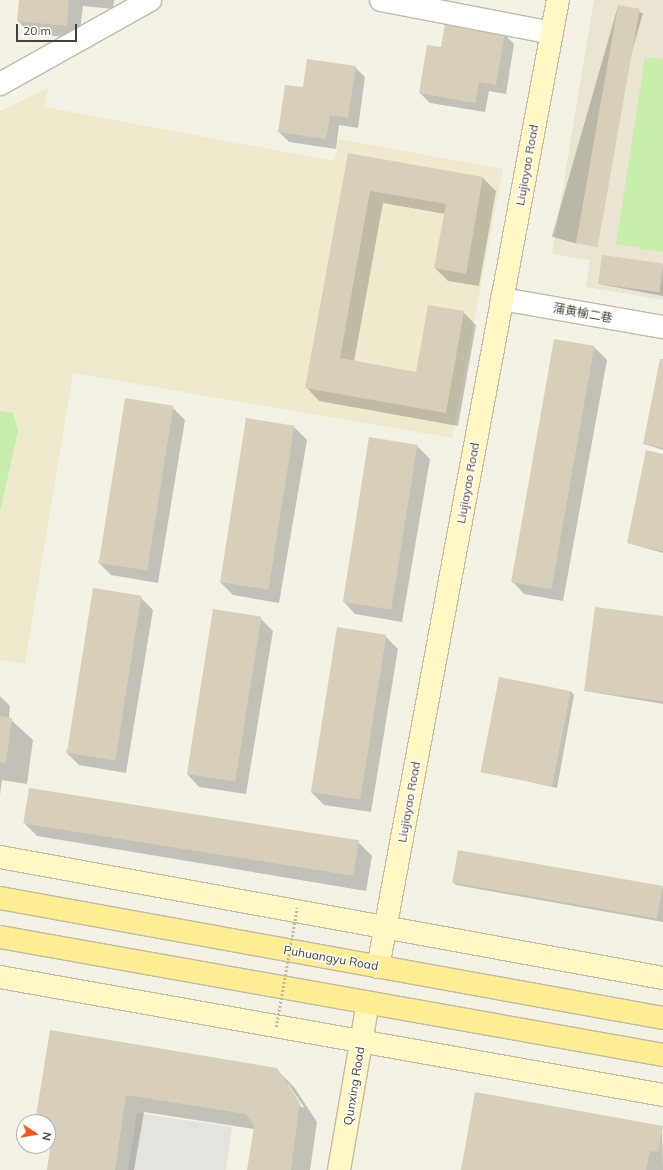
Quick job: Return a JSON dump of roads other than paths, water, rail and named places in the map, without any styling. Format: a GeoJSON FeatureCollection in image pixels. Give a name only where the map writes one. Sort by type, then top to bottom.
{"type":"FeatureCollection","features":[{"type":"Feature","properties":{"kind":"main road","name":"Puhuangyu Road"},"geometry":{"type":"LineString","coordinates":[[0,898],[663,1018]]}},
{"type":"Feature","properties":{"kind":"main road"},"geometry":{"type":"LineString","coordinates":[[0,937],[663,1055]]}},
{"type":"Feature","properties":{"kind":"street"},"geometry":{"type":"LineString","coordinates":[[0,84],[150,0]]}},
{"type":"Feature","properties":{"kind":"street"},"geometry":{"type":"LineString","coordinates":[[381,0],[552,33]]}},
{"type":"Feature","properties":{"kind":"street","name":"Liujiayao Road"},"geometry":{"type":"LineString","coordinates":[[378,967],[558,0]]}},
{"type":"Feature","properties":{"kind":"street","name":"蒲黄榆二巷"},"geometry":{"type":"LineString","coordinates":[[502,299],[663,327]]}},
{"type":"Feature","properties":{"kind":"street"},"geometry":{"type":"LineString","coordinates":[[0,857],[386,926],[663,978]]}},
{"type":"Feature","properties":{"kind":"street"},"geometry":{"type":"LineString","coordinates":[[0,977],[663,1095]]}},
{"type":"Feature","properties":{"kind":"street","name":"Qunxing Road"},"geometry":{"type":"LineString","coordinates":[[340,1170],[368,1002]]}}]}
